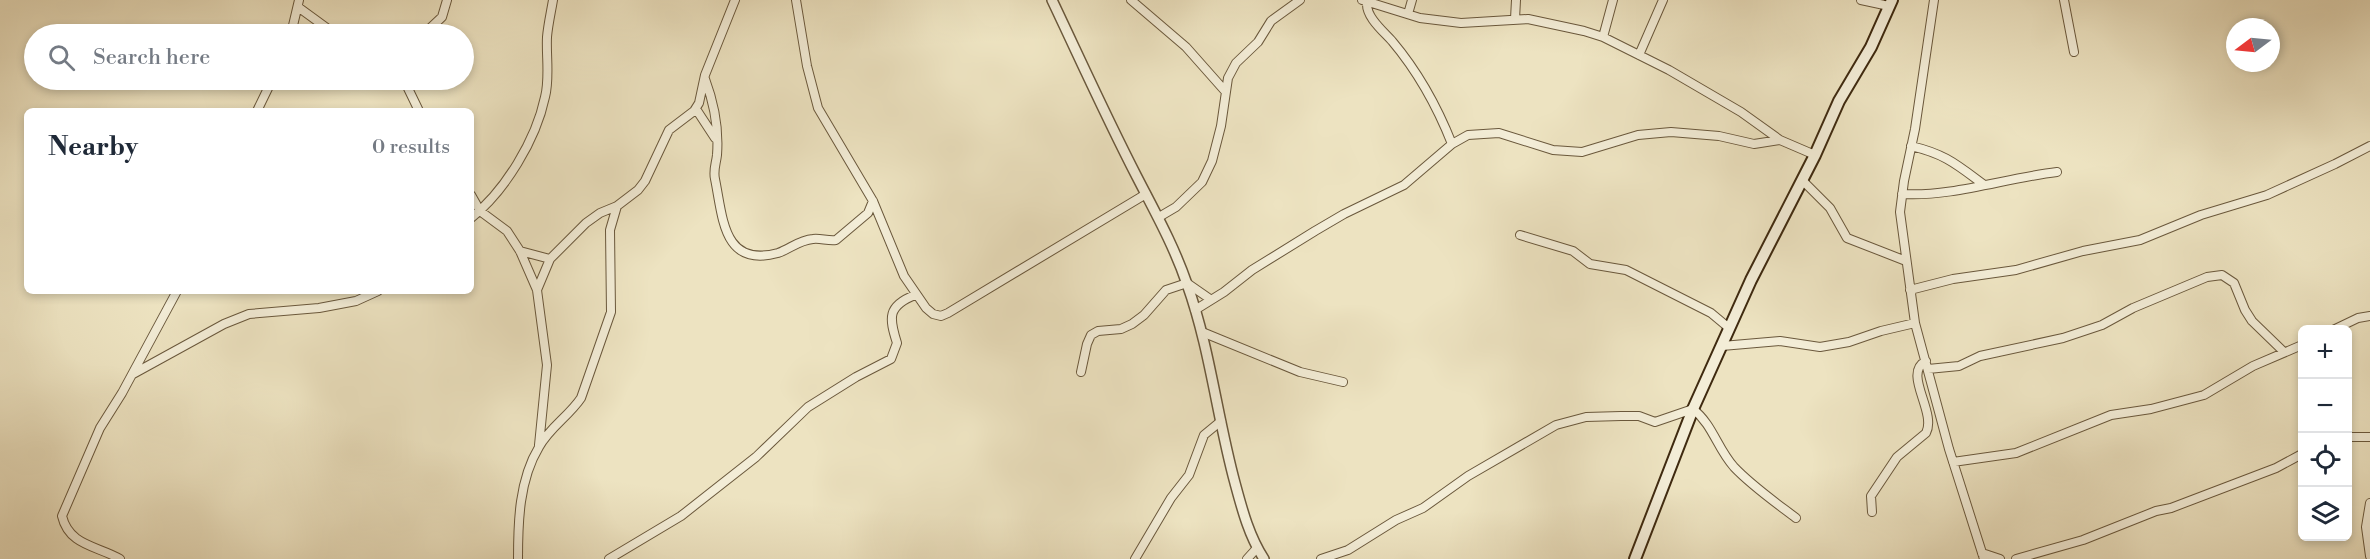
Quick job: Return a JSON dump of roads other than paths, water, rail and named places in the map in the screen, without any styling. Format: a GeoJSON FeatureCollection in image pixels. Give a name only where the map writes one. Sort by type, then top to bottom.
{"type":"FeatureCollection","features":[{"type":"Feature","properties":{"kind":"main road"},"geometry":{"type":"LineString","coordinates":[[1635,559],[1693,409],[1751,280],[1815,155],[1839,101],[1871,47],[1890,3]]}},
{"type":"Feature","properties":{"kind":"street"},"geometry":{"type":"LineString","coordinates":[[435,24],[442,17],[447,0]]}},
{"type":"Feature","properties":{"kind":"street"},"geometry":{"type":"LineString","coordinates":[[474,216],[523,157],[538,119],[546,96],[547,36],[553,0]]}},
{"type":"Feature","properties":{"kind":"street"},"geometry":{"type":"LineString","coordinates":[[537,290],[550,259],[586,223],[600,213],[617,206],[638,190],[645,181],[669,130],[696,109],[705,77],[735,0]]}},
{"type":"Feature","properties":{"kind":"street"},"geometry":{"type":"LineString","coordinates":[[796,0],[807,66],[818,108],[873,201],[892,251],[915,296],[933,314],[941,316],[1146,194]]}},
{"type":"Feature","properties":{"kind":"street"},"geometry":{"type":"LineString","coordinates":[[1131,0],[1186,47],[1225,92]]}},
{"type":"Feature","properties":{"kind":"street"},"geometry":{"type":"LineString","coordinates":[[1159,217],[1176,207],[1202,182],[1212,161],[1228,78],[1236,63],[1258,42],[1271,21],[1300,0]]}},
{"type":"Feature","properties":{"kind":"street"},"geometry":{"type":"LineString","coordinates":[[1408,14],[1412,0]]}},
{"type":"Feature","properties":{"kind":"street"},"geometry":{"type":"LineString","coordinates":[[1515,19],[1516,0]]}},
{"type":"Feature","properties":{"kind":"street"},"geometry":{"type":"LineString","coordinates":[[1603,37],[1613,0]]}},
{"type":"Feature","properties":{"kind":"street"},"geometry":{"type":"LineString","coordinates":[[1639,55],[1663,0]]}},
{"type":"Feature","properties":{"kind":"street"},"geometry":{"type":"LineString","coordinates":[[1861,0],[1890,3]]}},
{"type":"Feature","properties":{"kind":"street"},"geometry":{"type":"LineString","coordinates":[[1934,0],[1900,212],[1915,323],[1953,462],[1983,556],[2000,559]]}},
{"type":"Feature","properties":{"kind":"street"},"geometry":{"type":"LineString","coordinates":[[2064,0],[2074,52]]}},
{"type":"Feature","properties":{"kind":"street"},"geometry":{"type":"LineString","coordinates":[[1055,2],[1159,217],[1187,283],[1202,332],[1243,512],[1257,548],[1264,559]]}},
{"type":"Feature","properties":{"kind":"street"},"geometry":{"type":"LineString","coordinates":[[1365,2],[1419,18],[1461,23],[1528,19],[1584,30],[1639,55],[1731,106],[1780,140],[1815,155]]}},
{"type":"Feature","properties":{"kind":"street"},"geometry":{"type":"LineString","coordinates":[[1365,2],[1373,19],[1407,59],[1426,87],[1452,144]]}},
{"type":"Feature","properties":{"kind":"street"},"geometry":{"type":"LineString","coordinates":[[293,24],[298,4],[323,24]]}},
{"type":"Feature","properties":{"kind":"street"},"geometry":{"type":"LineString","coordinates":[[705,77],[714,103],[717,158],[713,172],[725,229],[731,242],[747,255],[778,253],[797,242],[813,238],[836,240],[868,213],[873,201]]}},
{"type":"Feature","properties":{"kind":"street"},"geometry":{"type":"LineString","coordinates":[[258,108],[267,90]]}},
{"type":"Feature","properties":{"kind":"street"},"geometry":{"type":"LineString","coordinates":[[409,90],[418,108]]}},
{"type":"Feature","properties":{"kind":"street"},"geometry":{"type":"LineString","coordinates":[[696,109],[716,140]]}},
{"type":"Feature","properties":{"kind":"street"},"geometry":{"type":"LineString","coordinates":[[1195,310],[1314,231],[1404,185],[1452,144],[1468,135],[1490,133],[1523,140],[1553,150],[1582,152],[1638,135],[1661,132],[1688,132],[1760,144],[1780,140]]}},
{"type":"Feature","properties":{"kind":"street"},"geometry":{"type":"LineString","coordinates":[[1911,146],[1947,157],[1983,184]]}},
{"type":"Feature","properties":{"kind":"street"},"geometry":{"type":"LineString","coordinates":[[1910,290],[1953,279],[2005,273],[2036,266],[2083,250],[2140,240],[2201,215],[2267,195],[2370,146]]}},
{"type":"Feature","properties":{"kind":"street"},"geometry":{"type":"LineString","coordinates":[[1902,194],[1942,193],[2057,172]]}},
{"type":"Feature","properties":{"kind":"street"},"geometry":{"type":"LineString","coordinates":[[1802,180],[1830,208],[1847,238],[1906,261]]}},
{"type":"Feature","properties":{"kind":"street"},"geometry":{"type":"LineString","coordinates":[[474,200],[480,211],[507,231],[520,251],[537,290],[547,365],[539,445],[521,498],[518,559]]}},
{"type":"Feature","properties":{"kind":"street"},"geometry":{"type":"LineString","coordinates":[[539,445],[581,398],[609,319],[612,298],[610,230],[617,206]]}},
{"type":"Feature","properties":{"kind":"street"},"geometry":{"type":"LineString","coordinates":[[868,213],[878,212]]}},
{"type":"Feature","properties":{"kind":"street"},"geometry":{"type":"LineString","coordinates":[[1520,235],[1573,251],[1590,264],[1626,270],[1711,313],[1729,328]]}},
{"type":"Feature","properties":{"kind":"street"},"geometry":{"type":"LineString","coordinates":[[520,251],[550,259]]}},
{"type":"Feature","properties":{"kind":"street"},"geometry":{"type":"LineString","coordinates":[[1872,512],[1870,502],[1897,457],[1929,428],[1927,411],[1917,380],[1919,367],[1959,366],[1988,354],[2063,338],[2102,325],[2133,308],[2218,275],[2231,279],[2249,316],[2284,352]]}},
{"type":"Feature","properties":{"kind":"street"},"geometry":{"type":"LineString","coordinates":[[1187,283],[1210,299]]}},
{"type":"Feature","properties":{"kind":"street"},"geometry":{"type":"LineString","coordinates":[[1081,372],[1091,335],[1098,331],[1121,329],[1132,324],[1144,315],[1166,290],[1187,283]]}},
{"type":"Feature","properties":{"kind":"street"},"geometry":{"type":"LineString","coordinates":[[120,559],[76,540],[65,527],[62,516],[100,428],[132,375],[175,294]]}},
{"type":"Feature","properties":{"kind":"street"},"geometry":{"type":"LineString","coordinates":[[132,375],[224,324],[249,314],[319,308],[356,301],[371,294]]}},
{"type":"Feature","properties":{"kind":"street"},"geometry":{"type":"LineString","coordinates":[[609,559],[700,502],[756,457],[808,407],[856,377],[891,359],[897,344],[893,329],[893,310],[900,301],[915,296]]}},
{"type":"Feature","properties":{"kind":"street"},"geometry":{"type":"LineString","coordinates":[[2342,325],[2370,316]]}},
{"type":"Feature","properties":{"kind":"street"},"geometry":{"type":"LineString","coordinates":[[1722,346],[1780,341],[1820,347],[1849,342],[1915,323]]}},
{"type":"Feature","properties":{"kind":"street"},"geometry":{"type":"LineString","coordinates":[[1202,332],[1300,372],[1343,382]]}},
{"type":"Feature","properties":{"kind":"street"},"geometry":{"type":"LineString","coordinates":[[1953,462],[2016,453],[2111,415],[2151,409],[2204,395],[2253,366],[2298,347]]}},
{"type":"Feature","properties":{"kind":"street"},"geometry":{"type":"LineString","coordinates":[[1321,559],[1348,550],[1556,425],[1586,417],[1639,416],[1654,422],[1693,409],[1705,419],[1722,452],[1733,466],[1796,518]]}},
{"type":"Feature","properties":{"kind":"street"},"geometry":{"type":"LineString","coordinates":[[1135,559],[1171,498],[1189,475],[1204,435],[1221,421]]}},
{"type":"Feature","properties":{"kind":"street"},"geometry":{"type":"LineString","coordinates":[[2352,437],[2370,437]]}},
{"type":"Feature","properties":{"kind":"street"},"geometry":{"type":"LineString","coordinates":[[2016,559],[2083,540],[2156,511],[2172,508],[2276,468],[2298,456]]}},
{"type":"Feature","properties":{"kind":"street"},"geometry":{"type":"LineString","coordinates":[[2360,559],[2370,556],[2366,527],[2370,504]]}},
{"type":"Feature","properties":{"kind":"street"},"geometry":{"type":"LineString","coordinates":[[1247,559],[1257,548]]}}]}
